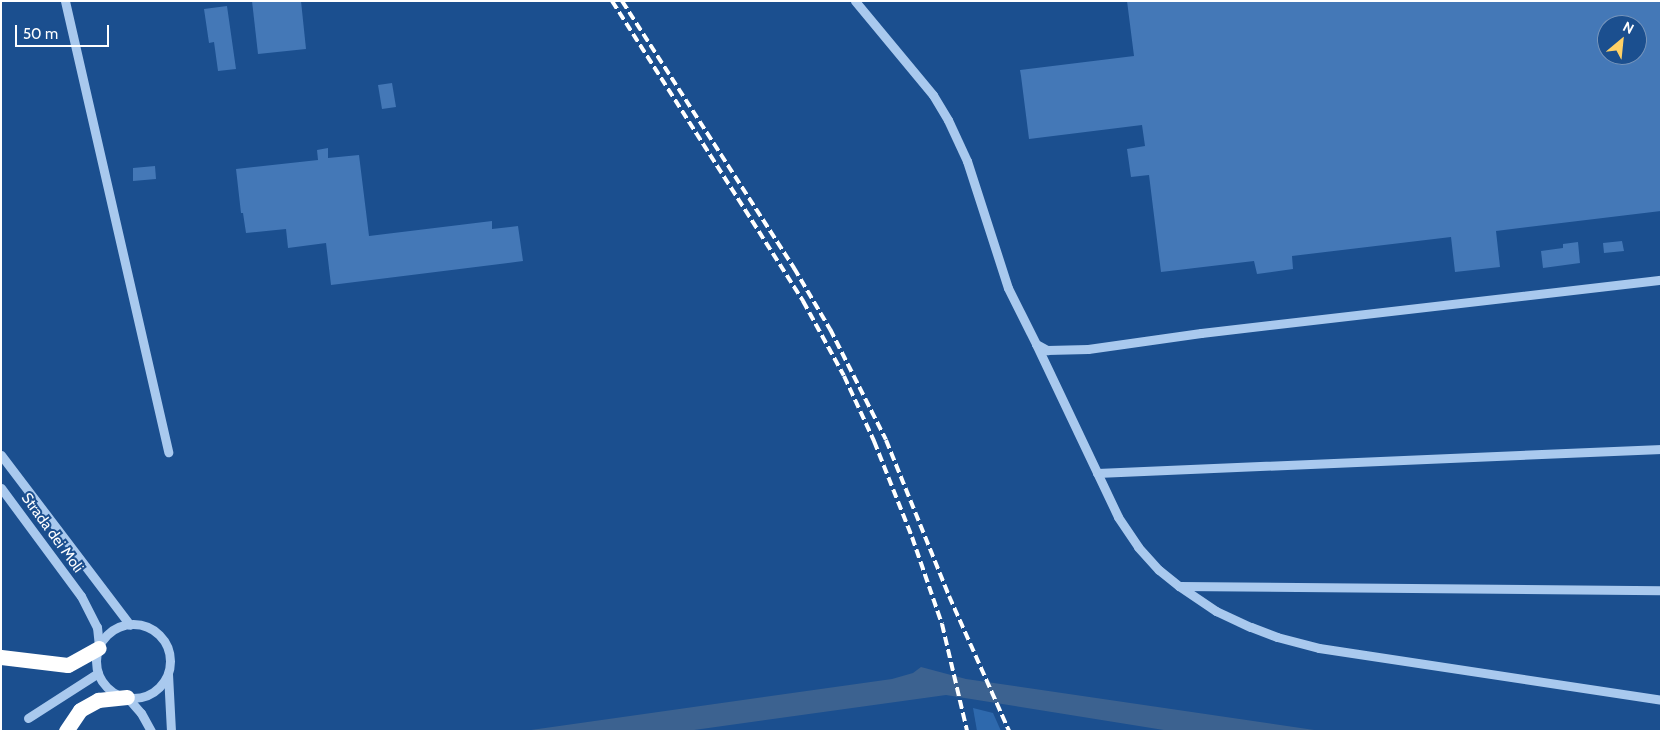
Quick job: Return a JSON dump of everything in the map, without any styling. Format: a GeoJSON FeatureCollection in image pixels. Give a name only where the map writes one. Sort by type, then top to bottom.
{"type":"FeatureCollection","features":[{"type":"Feature","properties":{"kind":"highway"},"geometry":{"type":"LineString","coordinates":[[6,658],[68,665],[99,648]]}},
{"type":"Feature","properties":{"kind":"highway"},"geometry":{"type":"LineString","coordinates":[[66,731],[80,710],[98,700],[127,697]]}},
{"type":"Feature","properties":{"kind":"street"},"geometry":{"type":"LineString","coordinates":[[65,1],[168,452]]}},
{"type":"Feature","properties":{"kind":"street"},"geometry":{"type":"LineString","coordinates":[[855,1],[933,96],[948,120],[967,161],[1008,288],[1118,517],[1138,547],[1159,570],[1216,612],[1277,637],[1319,648],[1661,700]]}},
{"type":"Feature","properties":{"kind":"street"},"geometry":{"type":"LineString","coordinates":[[1036,344],[1047,350],[1088,349],[1201,333],[1661,280]]}},
{"type":"Feature","properties":{"kind":"street"},"geometry":{"type":"LineString","coordinates":[[1097,473],[1661,449]]}},
{"type":"Feature","properties":{"kind":"street"},"geometry":{"type":"LineString","coordinates":[[1,455],[130,625]]}},
{"type":"Feature","properties":{"kind":"street","name":"Strada dei Moli"},"geometry":{"type":"LineString","coordinates":[[1,488],[81,596],[97,628],[99,648]]}},
{"type":"Feature","properties":{"kind":"street"},"geometry":{"type":"LineString","coordinates":[[1179,586],[1661,590]]}},
{"type":"Feature","properties":{"kind":"street"},"geometry":{"type":"LineString","coordinates":[[150,731],[141,713],[127,697],[109,689],[98,673],[96,660],[99,648],[111,632],[130,625],[148,628],[162,640],[169,657],[171,731]]}},
{"type":"Feature","properties":{"kind":"street"},"geometry":{"type":"LineString","coordinates":[[127,697],[146,695],[155,690],[162,684],[168,672]]}},
{"type":"Feature","properties":{"kind":"street"},"geometry":{"type":"LineString","coordinates":[[28,718],[98,673]]}},
{"type":"Feature","properties":{"kind":"shaded area"},"geometry":{"type":"Polygon","coordinates":[[[921,667],[966,679],[1321,731],[1170,731],[946,695],[687,731],[524,731],[892,679],[913,673],[921,667]]]}},
{"type":"Feature","properties":{"kind":"shaded area"},"geometry":{"type":"Polygon","coordinates":[[[973,708],[993,713],[1001,731],[977,731],[973,708]]]}},
{"type":"Feature","properties":{"kind":"building"},"geometry":{"type":"Polygon","coordinates":[[[252,1],[301,1],[306,49],[258,54],[252,1]]]}},
{"type":"Feature","properties":{"kind":"building"},"geometry":{"type":"Polygon","coordinates":[[[1127,1],[1661,1],[1661,211],[1496,231],[1500,267],[1455,272],[1451,237],[1292,256],[1293,269],[1257,274],[1254,261],[1161,272],[1149,175],[1131,177],[1127,149],[1145,146],[1142,125],[1029,139],[1020,70],[1134,56],[1127,1]]]}},
{"type":"Feature","properties":{"kind":"building"},"geometry":{"type":"Polygon","coordinates":[[[227,6],[236,69],[218,71],[214,42],[209,43],[204,9],[227,6]]]}},
{"type":"Feature","properties":{"kind":"building"},"geometry":{"type":"Polygon","coordinates":[[[392,83],[396,107],[382,109],[378,85],[392,83]]]}},
{"type":"Feature","properties":{"kind":"building"},"geometry":{"type":"Polygon","coordinates":[[[328,148],[328,158],[359,155],[369,236],[492,221],[492,229],[518,226],[523,261],[331,285],[326,243],[288,248],[286,229],[246,233],[243,213],[241,213],[236,169],[318,160],[317,150],[328,148]]]}},
{"type":"Feature","properties":{"kind":"building"},"geometry":{"type":"Polygon","coordinates":[[[155,166],[156,179],[133,181],[133,168],[155,166]]]}},
{"type":"Feature","properties":{"kind":"building"},"geometry":{"type":"Polygon","coordinates":[[[1622,241],[1624,251],[1604,253],[1603,243],[1622,241]]]}},
{"type":"Feature","properties":{"kind":"building"},"geometry":{"type":"Polygon","coordinates":[[[1578,242],[1580,263],[1543,268],[1541,251],[1563,248],[1563,244],[1578,242]]]}},
{"type":"Feature","properties":{"kind":"railway"},"geometry":{"type":"LineString","coordinates":[[612,1],[803,301],[844,376],[874,441],[912,537],[942,624],[967,731]]}},
{"type":"Feature","properties":{"kind":"railway"},"geometry":{"type":"LineString","coordinates":[[622,1],[794,268],[830,329],[886,440],[949,596],[1009,731]]}}]}
